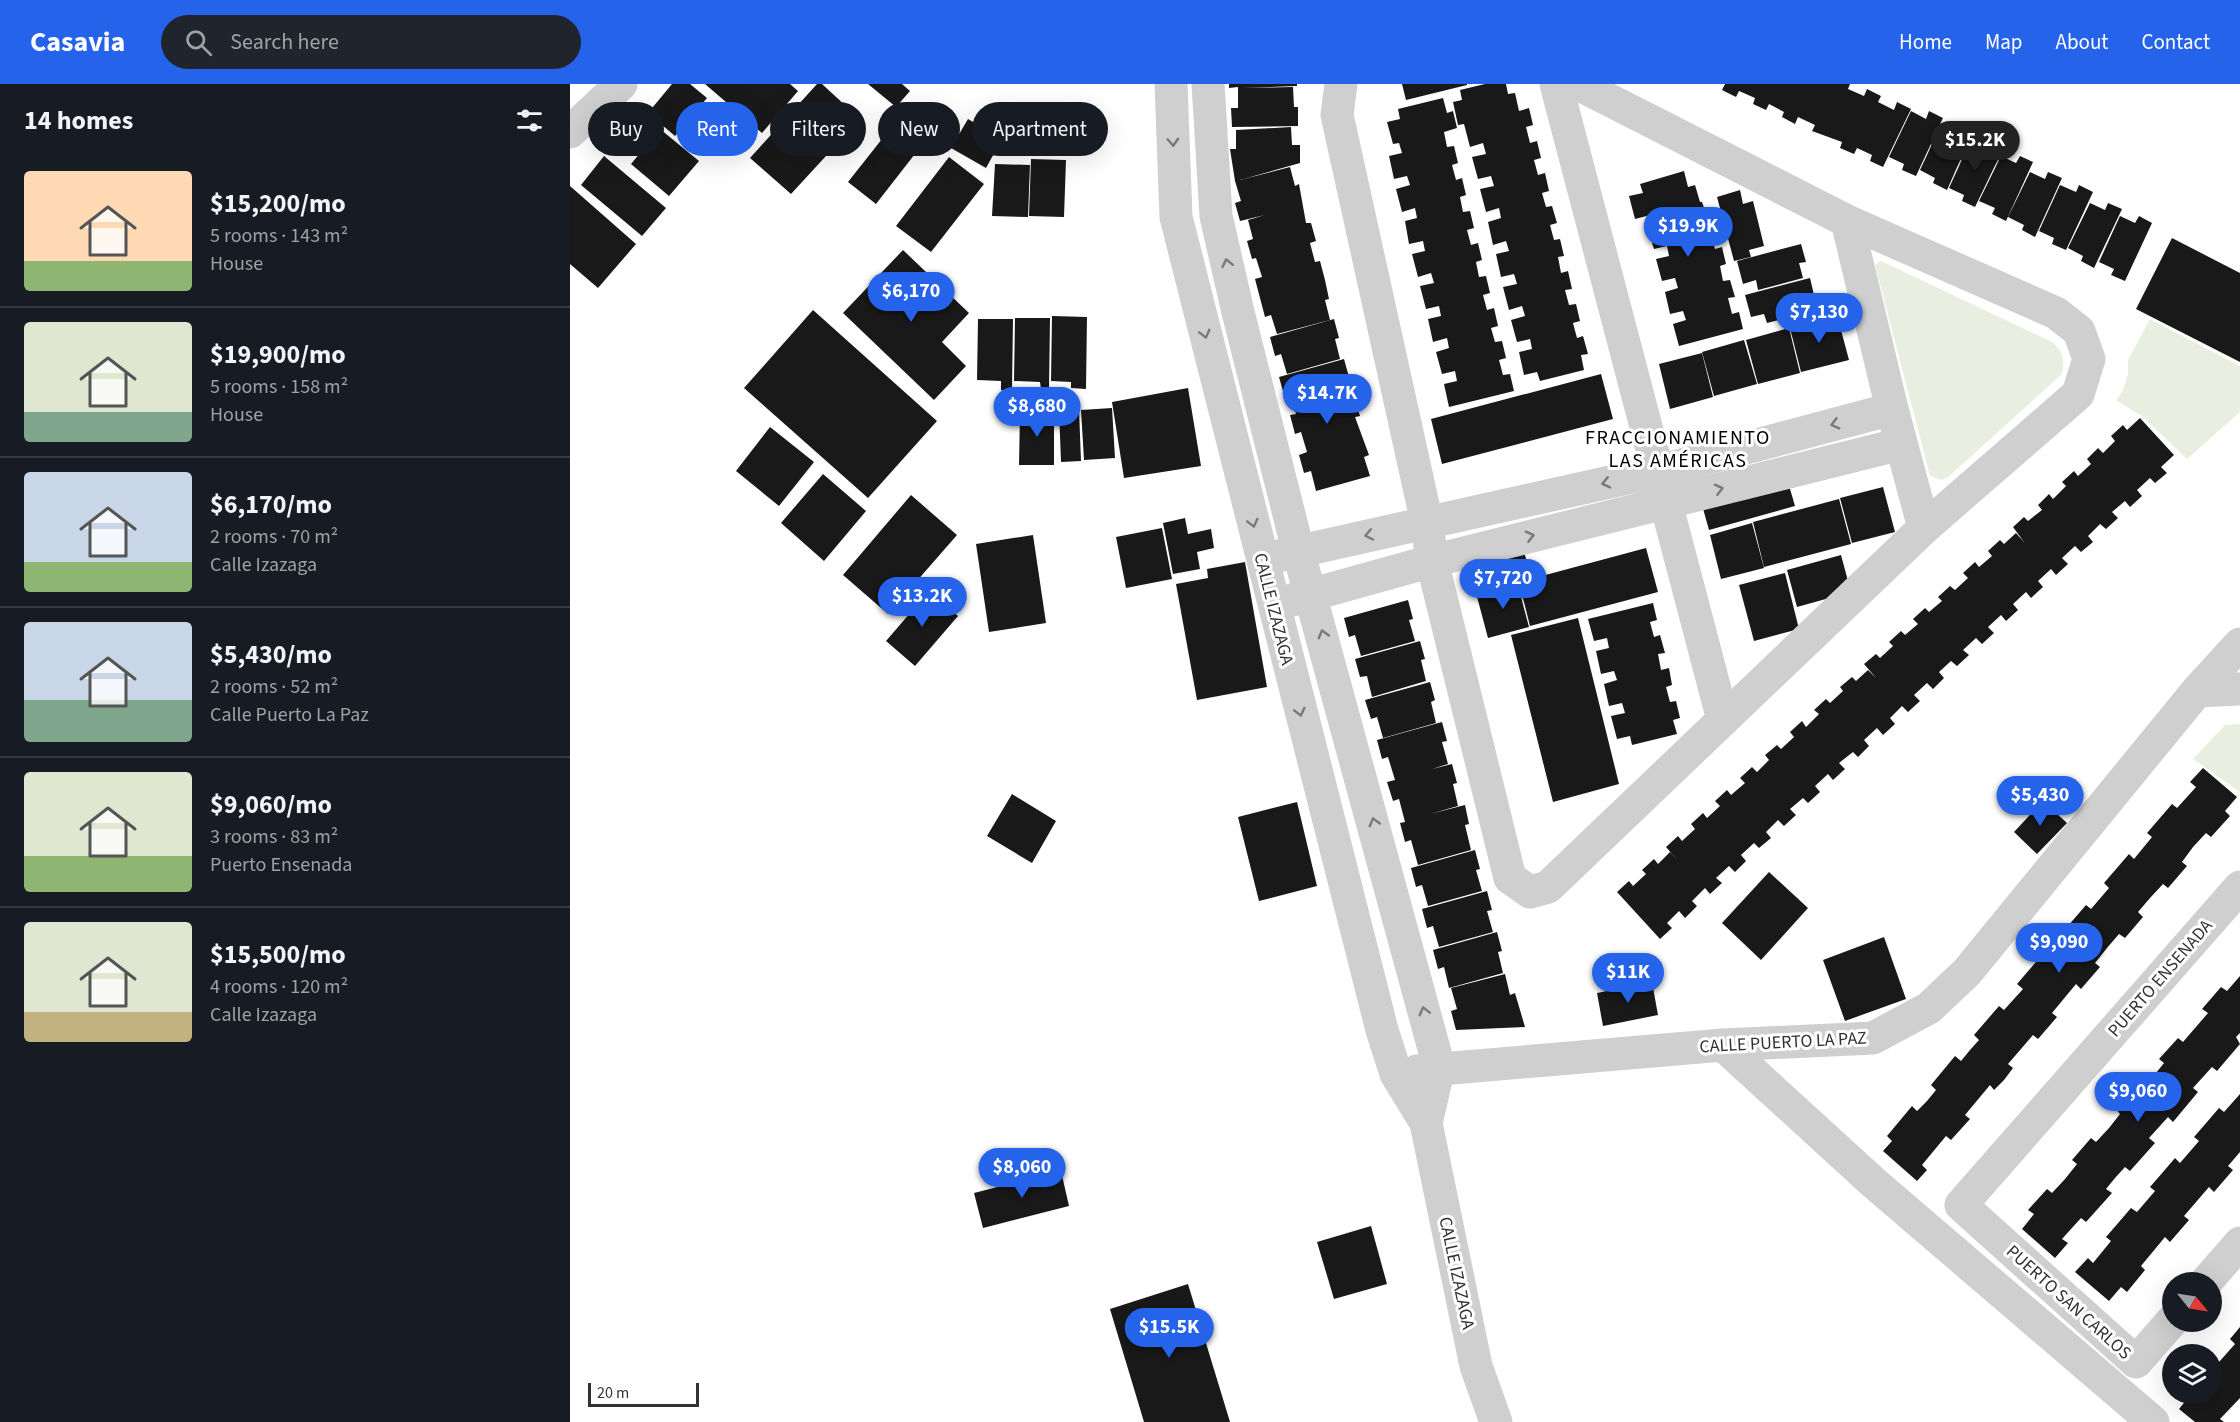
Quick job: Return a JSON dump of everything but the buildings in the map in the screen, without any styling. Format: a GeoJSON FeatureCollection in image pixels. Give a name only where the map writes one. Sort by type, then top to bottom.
{"type":"FeatureCollection","features":[{"type":"Feature","properties":{"kind":"street"},"geometry":{"type":"LineString","coordinates":[[570,132],[621,84]]}},
{"type":"Feature","properties":{"kind":"street","name":"CALLE IZAZAGA"},"geometry":{"type":"LineString","coordinates":[[1171,84],[1176,217],[1382,1030],[1396,1074],[1426,1122],[1476,1366],[1497,1422]]}},
{"type":"Feature","properties":{"kind":"street","name":"CALLE IZAZAGA"},"geometry":{"type":"LineString","coordinates":[[1208,84],[1216,216],[1298,550],[1313,595],[1439,1067],[1426,1122]]}},
{"type":"Feature","properties":{"kind":"street"},"geometry":{"type":"LineString","coordinates":[[1341,84],[1337,115],[1427,523],[1432,561],[1510,878],[1530,892],[1548,887],[1924,528],[2078,394],[2089,358],[2079,331],[2056,313],[1847,221],[1578,84]]}},
{"type":"Feature","properties":{"kind":"street"},"geometry":{"type":"LineString","coordinates":[[1556,84],[1723,720]]}},
{"type":"Feature","properties":{"kind":"street"},"geometry":{"type":"LineString","coordinates":[[1847,221],[1901,444],[1924,528]]}},
{"type":"Feature","properties":{"kind":"street"},"geometry":{"type":"LineString","coordinates":[[1262,561],[1298,550],[1659,471],[1892,408]]}},
{"type":"Feature","properties":{"kind":"street"},"geometry":{"type":"LineString","coordinates":[[1273,605],[1432,561],[1901,444]]}},
{"type":"Feature","properties":{"kind":"street","name":"CALLE PUERTO LA PAZ"},"geometry":{"type":"LineString","coordinates":[[1396,1074],[1439,1067],[1723,1045],[1873,1038],[1929,1008],[1967,972],[2197,691],[2240,644]]}},
{"type":"Feature","properties":{"kind":"street"},"geometry":{"type":"LineString","coordinates":[[2197,691],[2240,689]]}},
{"type":"Feature","properties":{"kind":"street","name":"PUERTO ENSENADA"},"geometry":{"type":"LineString","coordinates":[[1961,1205],[2240,887]]}},
{"type":"Feature","properties":{"kind":"street"},"geometry":{"type":"LineString","coordinates":[[1723,1045],[1874,1183],[2153,1422]]}},
{"type":"Feature","properties":{"kind":"street","name":"PUERTO SAN CARLOS"},"geometry":{"type":"LineString","coordinates":[[1961,1205],[2136,1362],[2163,1332]]}},
{"type":"Feature","properties":{"kind":"street"},"geometry":{"type":"LineString","coordinates":[[2215,1272],[2240,1243]]}},
{"type":"Feature","properties":{"kind":"green space"},"geometry":{"type":"Polygon","coordinates":[[[1881,261],[2052,342],[2059,349],[2062,357],[2061,375],[1947,478],[1941,480],[1930,476],[1875,265],[1881,261]]]}},
{"type":"Feature","properties":{"kind":"green space"},"geometry":{"type":"Polygon","coordinates":[[[2150,319],[2240,366],[2240,412],[2187,459],[2143,417],[2116,400],[2123,390],[2128,374],[2128,360],[2150,319]]]}},
{"type":"Feature","properties":{"kind":"green space"},"geometry":{"type":"Polygon","coordinates":[[[2240,724],[2240,792],[2193,759],[2225,725],[2240,724]]]}},
{"type":"Feature","properties":{"kind":"district","name":"FRACCIONAMIENTO LAS AMÉRICAS"},"geometry":{"type":"Point","coordinates":[1678,448]}}]}
